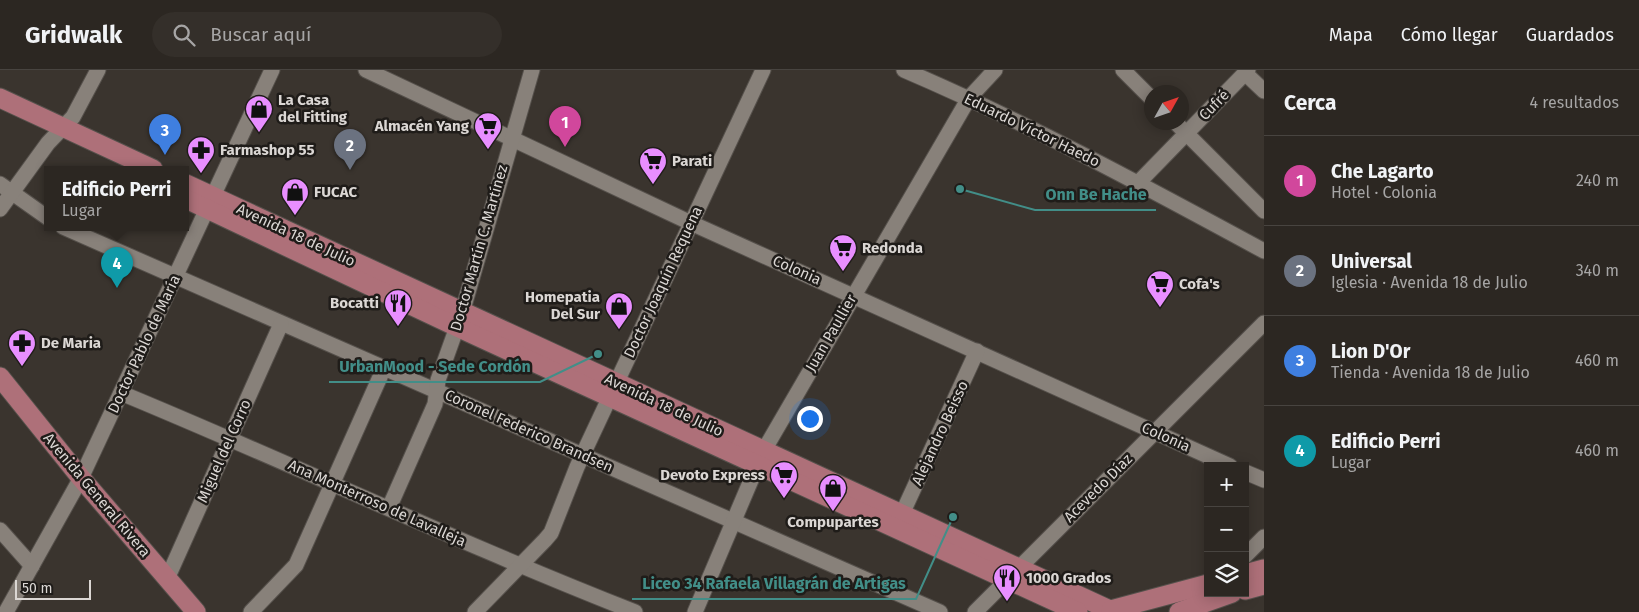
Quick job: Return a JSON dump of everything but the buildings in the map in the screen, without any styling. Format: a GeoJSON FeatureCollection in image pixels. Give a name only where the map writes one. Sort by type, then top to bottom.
{"type":"FeatureCollection","features":[{"type":"Feature","properties":{"kind":"main road"},"geometry":{"type":"LineString","coordinates":[[0,98],[119,166]]}},
{"type":"Feature","properties":{"kind":"main road"},"geometry":{"type":"LineString","coordinates":[[0,111],[145,166]]}},
{"type":"Feature","properties":{"kind":"main road","name":"Avenida 18 de Julio"},"geometry":{"type":"LineString","coordinates":[[189,186],[209,203],[460,320],[1013,574],[1112,611]]}},
{"type":"Feature","properties":{"kind":"main road","name":"Avenida 18 de Julio"},"geometry":{"type":"LineString","coordinates":[[189,200],[209,203]]}},
{"type":"Feature","properties":{"kind":"main road","name":"Avenida General Rivera"},"geometry":{"type":"LineString","coordinates":[[0,377],[81,478],[196,612]]}},
{"type":"Feature","properties":{"kind":"main road","name":"Avenida 18 de Julio"},"geometry":{"type":"LineString","coordinates":[[761,458],[902,514],[1013,574],[1078,612]]}},
{"type":"Feature","properties":{"kind":"main road"},"geometry":{"type":"LineString","coordinates":[[1249,573],[1264,569]]}},
{"type":"Feature","properties":{"kind":"main road"},"geometry":{"type":"LineString","coordinates":[[1249,589],[1264,584]]}},
{"type":"Feature","properties":{"kind":"main road"},"geometry":{"type":"LineString","coordinates":[[1112,611],[1204,585]]}},
{"type":"Feature","properties":{"kind":"main road"},"geometry":{"type":"LineString","coordinates":[[1179,612],[1197,608],[1223,597]]}},
{"type":"Feature","properties":{"kind":"street"},"geometry":{"type":"LineString","coordinates":[[0,209],[6,188],[73,117],[98,70]]}},
{"type":"Feature","properties":{"kind":"street","name":"Doctor Pablo de María"},"geometry":{"type":"LineString","coordinates":[[6,612],[81,478],[272,70]]}},
{"type":"Feature","properties":{"kind":"street","name":"Colonia"},"geometry":{"type":"LineString","coordinates":[[366,70],[691,223],[1221,462]]}},
{"type":"Feature","properties":{"kind":"street","name":"Doctor Martín C. Martínez"},"geometry":{"type":"LineString","coordinates":[[389,508],[435,404],[438,380],[460,320],[532,70]]}},
{"type":"Feature","properties":{"kind":"street","name":"Doctor Joaquín Requena"},"geometry":{"type":"LineString","coordinates":[[475,612],[551,533],[582,455],[762,70]]}},
{"type":"Feature","properties":{"kind":"street","name":"Eduardo Víctor Haedo"},"geometry":{"type":"LineString","coordinates":[[904,70],[968,98],[1138,183],[1264,251]]}},
{"type":"Feature","properties":{"kind":"street","name":"Juan Paullier"},"geometry":{"type":"LineString","coordinates":[[695,612],[761,458],[852,295],[968,98],[995,70]]}},
{"type":"Feature","properties":{"kind":"street"},"geometry":{"type":"LineString","coordinates":[[1123,70],[1144,91]]}},
{"type":"Feature","properties":{"kind":"street"},"geometry":{"type":"LineString","coordinates":[[1247,71],[1264,91]]}},
{"type":"Feature","properties":{"kind":"street","name":"Cufré"},"geometry":{"type":"LineString","coordinates":[[1138,183],[1247,71]]}},
{"type":"Feature","properties":{"kind":"street"},"geometry":{"type":"LineString","coordinates":[[1182,130],[1264,211]]}},
{"type":"Feature","properties":{"kind":"street"},"geometry":{"type":"LineString","coordinates":[[6,188],[44,215]]}},
{"type":"Feature","properties":{"kind":"street","name":"Coronel Federico Brandsen"},"geometry":{"type":"LineString","coordinates":[[72,231],[940,612]]}},
{"type":"Feature","properties":{"kind":"street","name":"Acevedo Díaz"},"geometry":{"type":"LineString","coordinates":[[975,612],[1264,323]]}},
{"type":"Feature","properties":{"kind":"street","name":"Miguel del Corro"},"geometry":{"type":"LineString","coordinates":[[167,579],[282,324]]}},
{"type":"Feature","properties":{"kind":"street","name":"Alejandro Beisso"},"geometry":{"type":"LineString","coordinates":[[902,514],[977,351]]}},
{"type":"Feature","properties":{"kind":"street"},"geometry":{"type":"LineString","coordinates":[[251,612],[296,565],[384,368]]}},
{"type":"Feature","properties":{"kind":"street","name":"Ana Monterroso de Lavalleja"},"geometry":{"type":"LineString","coordinates":[[121,393],[230,438],[520,567],[635,612]]}},
{"type":"Feature","properties":{"kind":"street"},"geometry":{"type":"LineString","coordinates":[[1249,474],[1264,480]]}},
{"type":"Feature","properties":{"kind":"street"},"geometry":{"type":"LineString","coordinates":[[0,530],[32,566]]}},
{"type":"Feature","properties":{"kind":"street"},"geometry":{"type":"LineString","coordinates":[[1249,552],[1264,537]]}},
{"type":"Feature","properties":{"kind":"place","name":"La Casa del Fitting"},"geometry":{"type":"Point","coordinates":[259,133]}},
{"type":"Feature","properties":{"kind":"place","name":"Che Lagarto"},"geometry":{"type":"Point","coordinates":[565,147]}},
{"type":"Feature","properties":{"kind":"place","name":"Almacén Yang"},"geometry":{"type":"Point","coordinates":[488,150]}},
{"type":"Feature","properties":{"kind":"place","name":"Lion D'Or"},"geometry":{"type":"Point","coordinates":[165,155]}},
{"type":"Feature","properties":{"kind":"place","name":"Universal"},"geometry":{"type":"Point","coordinates":[350,170]}},
{"type":"Feature","properties":{"kind":"place","name":"Farmashop 55"},"geometry":{"type":"Point","coordinates":[201,174]}},
{"type":"Feature","properties":{"kind":"place","name":"Parati"},"geometry":{"type":"Point","coordinates":[653,185]}},
{"type":"Feature","properties":{"kind":"place","name":"Onn Be Hache"},"geometry":{"type":"Point","coordinates":[960,189]}},
{"type":"Feature","properties":{"kind":"place","name":"FUCAC"},"geometry":{"type":"Point","coordinates":[295,216]}},
{"type":"Feature","properties":{"kind":"place","name":"Redonda"},"geometry":{"type":"Point","coordinates":[843,272]}},
{"type":"Feature","properties":{"kind":"place","name":"Edificio Perri"},"geometry":{"type":"Point","coordinates":[117,288]}},
{"type":"Feature","properties":{"kind":"place","name":"Cofa's"},"geometry":{"type":"Point","coordinates":[1160,308]}},
{"type":"Feature","properties":{"kind":"place","name":"Bocatti"},"geometry":{"type":"Point","coordinates":[398,327]}},
{"type":"Feature","properties":{"kind":"place","name":"Homepatia Del Sur"},"geometry":{"type":"Point","coordinates":[619,330]}},
{"type":"Feature","properties":{"kind":"place","name":"UrbanMood - Sede Cordón"},"geometry":{"type":"Point","coordinates":[598,354]}},
{"type":"Feature","properties":{"kind":"place","name":"De Maria"},"geometry":{"type":"Point","coordinates":[22,367]}},
{"type":"Feature","properties":{"kind":"place","name":"Devoto Express"},"geometry":{"type":"Point","coordinates":[784,499]}},
{"type":"Feature","properties":{"kind":"place","name":"Compupartes"},"geometry":{"type":"Point","coordinates":[833,512]}},
{"type":"Feature","properties":{"kind":"place","name":"Liceo 34 Rafaela Villagrán de Artigas"},"geometry":{"type":"Point","coordinates":[953,517]}},
{"type":"Feature","properties":{"kind":"place","name":"1000 Grados"},"geometry":{"type":"Point","coordinates":[1007,602]}}]}
